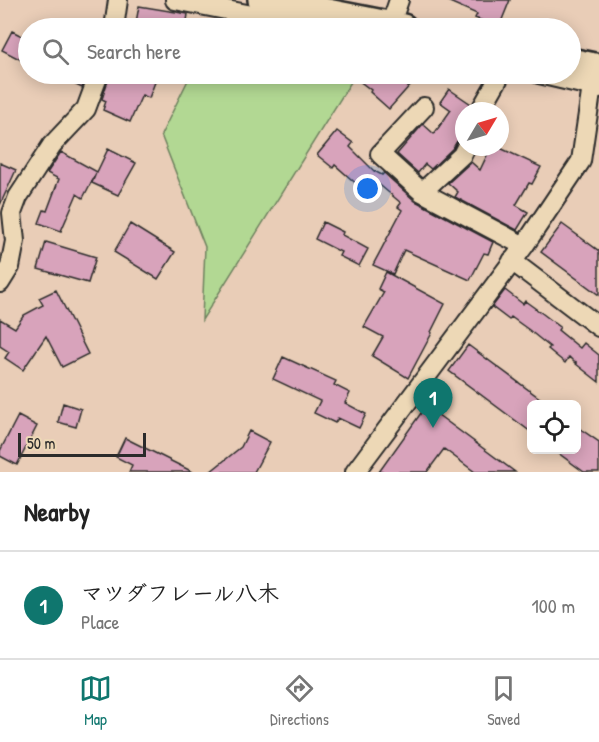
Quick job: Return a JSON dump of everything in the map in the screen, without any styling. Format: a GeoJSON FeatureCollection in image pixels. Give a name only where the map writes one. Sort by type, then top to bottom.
{"type":"FeatureCollection","features":[{"type":"Feature","properties":{"kind":"street"},"geometry":{"type":"LineString","coordinates":[[115,18],[118,0]]}},
{"type":"Feature","properties":{"kind":"street"},"geometry":{"type":"LineString","coordinates":[[176,0],[267,18]]}},
{"type":"Feature","properties":{"kind":"street"},"geometry":{"type":"LineString","coordinates":[[262,0],[351,18]]}},
{"type":"Feature","properties":{"kind":"street"},"geometry":{"type":"LineString","coordinates":[[397,18],[399,0]]}},
{"type":"Feature","properties":{"kind":"street"},"geometry":{"type":"LineString","coordinates":[[581,69],[597,80]]}},
{"type":"Feature","properties":{"kind":"street"},"geometry":{"type":"LineString","coordinates":[[581,78],[597,80]]}},
{"type":"Feature","properties":{"kind":"street"},"geometry":{"type":"LineString","coordinates":[[355,472],[524,246],[581,161],[597,80]]}},
{"type":"Feature","properties":{"kind":"street"},"geometry":{"type":"LineString","coordinates":[[0,283],[10,267],[15,241],[12,213],[18,197],[52,145],[86,109],[95,84]]}},
{"type":"Feature","properties":{"kind":"street"},"geometry":{"type":"LineString","coordinates":[[485,102],[495,84]]}},
{"type":"Feature","properties":{"kind":"street"},"geometry":{"type":"LineString","coordinates":[[424,107],[380,154],[422,192],[524,246]]}},
{"type":"Feature","properties":{"kind":"street"},"geometry":{"type":"LineString","coordinates":[[422,192],[461,156]]}},
{"type":"Feature","properties":{"kind":"street"},"geometry":{"type":"LineString","coordinates":[[512,261],[599,327]]}},
{"type":"Feature","properties":{"kind":"green space"},"geometry":{"type":"Polygon","coordinates":[[[186,84],[350,84],[202,320],[205,247],[161,135],[186,84]]]}},
{"type":"Feature","properties":{"kind":"building"},"geometry":{"type":"Polygon","coordinates":[[[445,0],[510,0],[503,18],[475,18],[477,14],[445,0]]]}},
{"type":"Feature","properties":{"kind":"building"},"geometry":{"type":"Polygon","coordinates":[[[139,6],[188,14],[187,18],[137,18],[139,6]]]}},
{"type":"Feature","properties":{"kind":"building"},"geometry":{"type":"Polygon","coordinates":[[[12,31],[18,34],[18,58],[2,50],[12,31]]]}},
{"type":"Feature","properties":{"kind":"building"},"geometry":{"type":"Polygon","coordinates":[[[107,84],[154,84],[149,98],[142,95],[130,122],[103,110],[106,101],[102,99],[107,84]]]}},
{"type":"Feature","properties":{"kind":"building"},"geometry":{"type":"Polygon","coordinates":[[[363,84],[411,84],[389,109],[370,92],[371,90],[363,84]]]}},
{"type":"Feature","properties":{"kind":"building"},"geometry":{"type":"Polygon","coordinates":[[[449,89],[468,102],[455,102],[455,145],[453,148],[431,169],[425,164],[418,173],[397,154],[423,124],[434,134],[451,110],[440,102],[449,89]]]}},
{"type":"Feature","properties":{"kind":"building"},"geometry":{"type":"Polygon","coordinates":[[[337,131],[353,143],[350,147],[374,171],[382,175],[384,173],[415,201],[493,242],[488,254],[484,253],[470,280],[404,250],[393,274],[373,265],[402,210],[398,207],[401,203],[369,176],[360,187],[335,165],[333,168],[317,155],[337,131]]]}},
{"type":"Feature","properties":{"kind":"building"},"geometry":{"type":"Polygon","coordinates":[[[108,149],[136,163],[118,195],[92,183],[96,173],[83,198],[77,194],[61,231],[39,223],[44,210],[47,211],[59,179],[47,173],[61,152],[97,172],[108,149]]]}},
{"type":"Feature","properties":{"kind":"building"},"geometry":{"type":"Polygon","coordinates":[[[509,152],[541,167],[532,184],[529,183],[516,205],[528,212],[517,230],[455,197],[458,192],[448,183],[471,162],[480,170],[487,156],[509,156],[509,152]]]}},
{"type":"Feature","properties":{"kind":"building"},"geometry":{"type":"Polygon","coordinates":[[[0,163],[16,170],[0,205],[0,163]]]}},
{"type":"Feature","properties":{"kind":"building"},"geometry":{"type":"Polygon","coordinates":[[[323,222],[368,249],[359,266],[339,256],[341,252],[315,239],[323,222]]]}},
{"type":"Feature","properties":{"kind":"building"},"geometry":{"type":"Polygon","coordinates":[[[130,224],[175,252],[158,279],[114,252],[130,224]]]}},
{"type":"Feature","properties":{"kind":"building"},"geometry":{"type":"Polygon","coordinates":[[[562,224],[599,251],[599,295],[541,252],[562,224]]]}},
{"type":"Feature","properties":{"kind":"building"},"geometry":{"type":"Polygon","coordinates":[[[46,242],[96,257],[88,283],[38,269],[46,242]]]}},
{"type":"Feature","properties":{"kind":"building"},"geometry":{"type":"Polygon","coordinates":[[[386,272],[445,304],[408,378],[372,356],[383,337],[364,327],[384,292],[378,289],[386,272]]]}},
{"type":"Feature","properties":{"kind":"building"},"geometry":{"type":"Polygon","coordinates":[[[56,290],[88,354],[62,367],[46,336],[23,370],[5,358],[9,352],[0,346],[0,319],[15,328],[24,315],[43,305],[39,298],[56,290]]]}},
{"type":"Feature","properties":{"kind":"building"},"geometry":{"type":"Polygon","coordinates":[[[505,290],[523,304],[525,301],[560,327],[558,330],[580,348],[584,343],[599,355],[599,382],[576,364],[576,361],[575,363],[569,357],[565,363],[529,330],[511,317],[509,320],[492,307],[505,290]]]}},
{"type":"Feature","properties":{"kind":"building"},"geometry":{"type":"Polygon","coordinates":[[[468,345],[542,400],[527,400],[527,429],[449,371],[468,345]]]}},
{"type":"Feature","properties":{"kind":"building"},"geometry":{"type":"Polygon","coordinates":[[[283,357],[336,381],[334,385],[350,393],[345,403],[366,414],[359,428],[338,418],[335,423],[314,413],[320,401],[273,379],[283,357]]]}},
{"type":"Feature","properties":{"kind":"building"},"geometry":{"type":"Polygon","coordinates":[[[63,403],[81,409],[76,427],[58,422],[63,403]]]}},
{"type":"Feature","properties":{"kind":"building"},"geometry":{"type":"Polygon","coordinates":[[[426,406],[515,472],[475,472],[444,449],[427,472],[379,472],[426,406]]]}},
{"type":"Feature","properties":{"kind":"building"},"geometry":{"type":"Polygon","coordinates":[[[18,416],[37,426],[17,465],[0,456],[0,451],[18,416]]]}},
{"type":"Feature","properties":{"kind":"building"},"geometry":{"type":"Polygon","coordinates":[[[581,429],[599,442],[599,472],[584,472],[559,454],[581,454],[581,429]]]}},
{"type":"Feature","properties":{"kind":"building"},"geometry":{"type":"Polygon","coordinates":[[[249,431],[270,442],[254,472],[210,472],[241,447],[249,431]]]}},
{"type":"Feature","properties":{"kind":"building"},"geometry":{"type":"Polygon","coordinates":[[[125,438],[193,472],[129,472],[132,465],[116,457],[125,438]]]}},
{"type":"Feature","properties":{"kind":"place","name":"マツダフレール八木"},"geometry":{"type":"Point","coordinates":[433,428]}}]}
